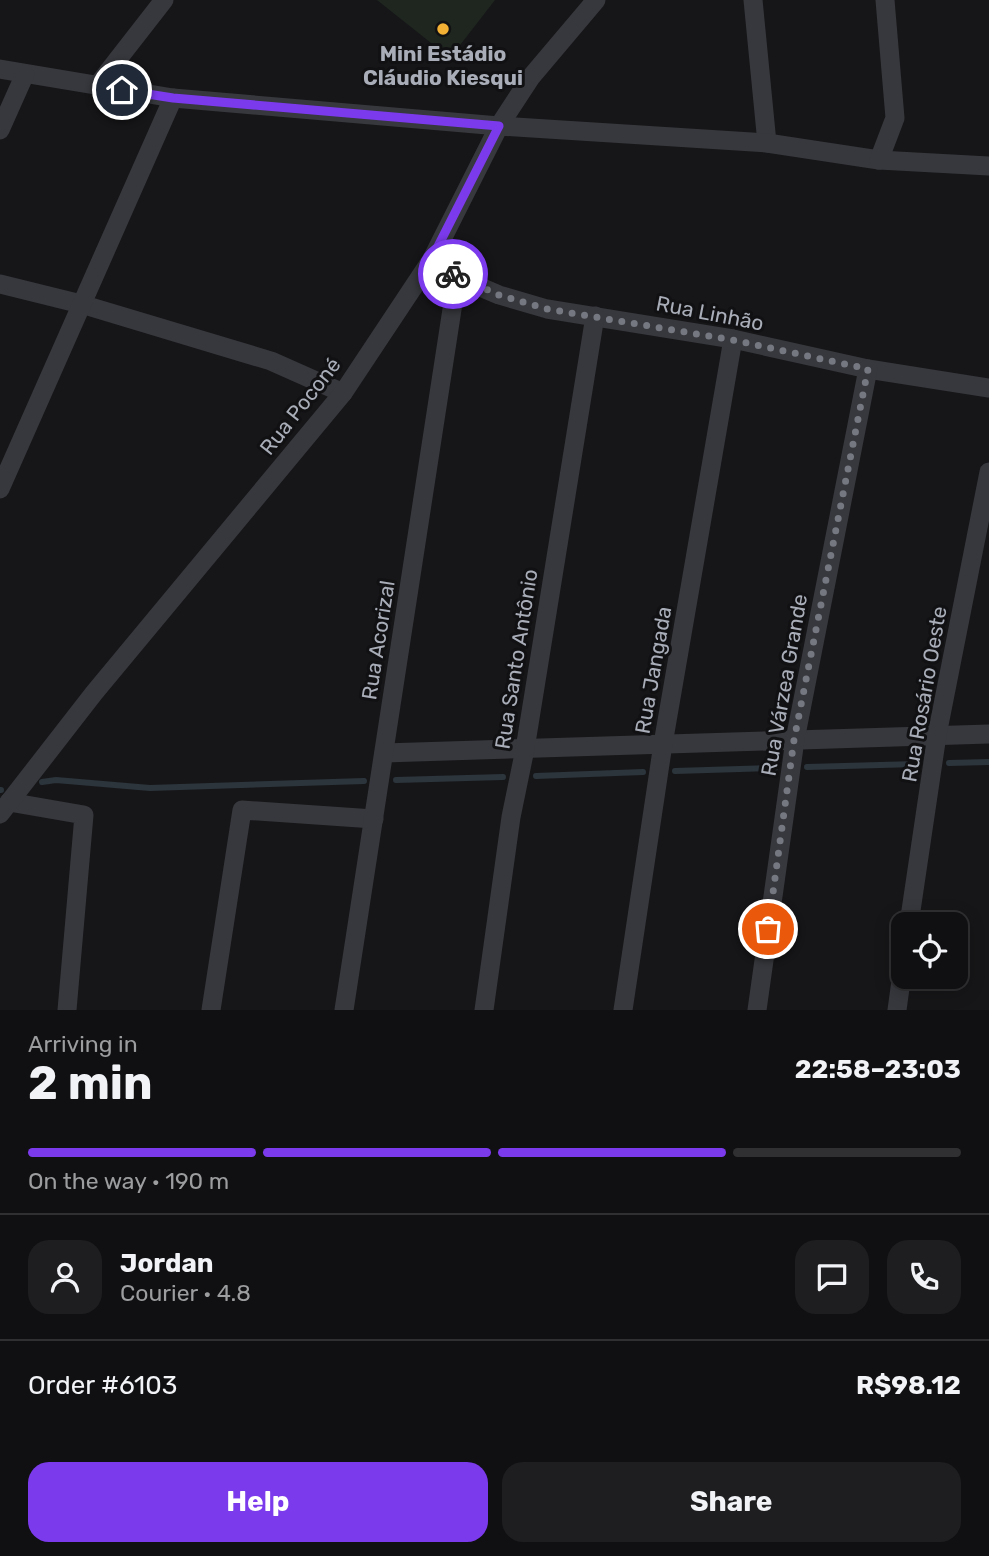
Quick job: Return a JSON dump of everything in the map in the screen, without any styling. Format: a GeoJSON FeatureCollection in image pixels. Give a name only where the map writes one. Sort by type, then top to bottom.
{"type":"FeatureCollection","features":[{"type":"Feature","properties":{"kind":"street"},"geometry":{"type":"LineString","coordinates":[[97,86],[164,0]]}},
{"type":"Feature","properties":{"kind":"street","name":"Rua Poconé"},"geometry":{"type":"LineString","coordinates":[[5,808],[94,693],[343,393],[432,258],[499,126],[531,77],[596,0]]}},
{"type":"Feature","properties":{"kind":"street"},"geometry":{"type":"LineString","coordinates":[[753,0],[767,143]]}},
{"type":"Feature","properties":{"kind":"street"},"geometry":{"type":"LineString","coordinates":[[879,160],[895,118],[885,0]]}},
{"type":"Feature","properties":{"kind":"street"},"geometry":{"type":"LineString","coordinates":[[0,69],[173,98],[499,126],[767,143],[879,160],[989,166]]}},
{"type":"Feature","properties":{"kind":"street"},"geometry":{"type":"LineString","coordinates":[[0,130],[25,74]]}},
{"type":"Feature","properties":{"kind":"street"},"geometry":{"type":"LineString","coordinates":[[0,489],[173,98]]}},
{"type":"Feature","properties":{"kind":"street","name":"Rua Linhão"},"geometry":{"type":"LineString","coordinates":[[432,258],[457,277],[499,295],[547,309],[733,340],[868,369],[989,388]]}},
{"type":"Feature","properties":{"kind":"street","name":"Rua Acorizal"},"geometry":{"type":"LineString","coordinates":[[344,1010],[457,277]]}},
{"type":"Feature","properties":{"kind":"street"},"geometry":{"type":"LineString","coordinates":[[0,284],[81,304],[271,361],[343,393]]}},
{"type":"Feature","properties":{"kind":"street","name":"Rua Santo Antônio"},"geometry":{"type":"LineString","coordinates":[[484,1010],[511,817],[525,749],[596,316]]}},
{"type":"Feature","properties":{"kind":"street","name":"Rua Jangada"},"geometry":{"type":"LineString","coordinates":[[623,1010],[663,744],[733,340]]}},
{"type":"Feature","properties":{"kind":"street","name":"Rua Várzea Grande"},"geometry":{"type":"LineString","coordinates":[[757,1010],[794,740],[868,369]]}},
{"type":"Feature","properties":{"kind":"street","name":"Rua Rosário Oeste"},"geometry":{"type":"LineString","coordinates":[[911,912],[937,735],[989,472]]}},
{"type":"Feature","properties":{"kind":"street"},"geometry":{"type":"LineString","coordinates":[[384,753],[989,734]]}},
{"type":"Feature","properties":{"kind":"street"},"geometry":{"type":"LineString","coordinates":[[5,808],[84,815],[67,1010]]}},
{"type":"Feature","properties":{"kind":"street"},"geometry":{"type":"LineString","coordinates":[[211,1010],[242,810],[374,819]]}},
{"type":"Feature","properties":{"kind":"street"},"geometry":{"type":"LineString","coordinates":[[897,1010],[900,989]]}},
{"type":"Feature","properties":{"kind":"shaded area","name":"Mini Estádio Cláudio Kiesqui"},"geometry":{"type":"Polygon","coordinates":[[[377,0],[495,0],[450,58],[377,0]]]}},
{"type":"Feature","properties":{"kind":"waterway"},"geometry":{"type":"LineString","coordinates":[[949,763],[989,762]]}},
{"type":"Feature","properties":{"kind":"waterway"},"geometry":{"type":"LineString","coordinates":[[807,767],[917,764]]}},
{"type":"Feature","properties":{"kind":"waterway"},"geometry":{"type":"LineString","coordinates":[[675,771],[775,768]]}},
{"type":"Feature","properties":{"kind":"waterway"},"geometry":{"type":"LineString","coordinates":[[536,776],[643,772]]}},
{"type":"Feature","properties":{"kind":"waterway"},"geometry":{"type":"LineString","coordinates":[[396,780],[503,777]]}},
{"type":"Feature","properties":{"kind":"waterway"},"geometry":{"type":"LineString","coordinates":[[42,782],[56,780],[150,788],[364,781]]}},
{"type":"Feature","properties":{"kind":"way so far"},"geometry":{"type":"LineString","coordinates":[[453,274],[499,295],[547,309],[733,340],[868,369],[794,740],[768,929]]}},
{"type":"Feature","properties":{"kind":"place","name":"Mini Estádio Cláudio Kiesqui"},"geometry":{"type":"Point","coordinates":[443,29]}},
{"type":"Feature","properties":{"kind":"route"},"geometry":{"type":"LineString","coordinates":[[122,90],[173,98],[499,126],[432,258],[453,274]]}}]}
